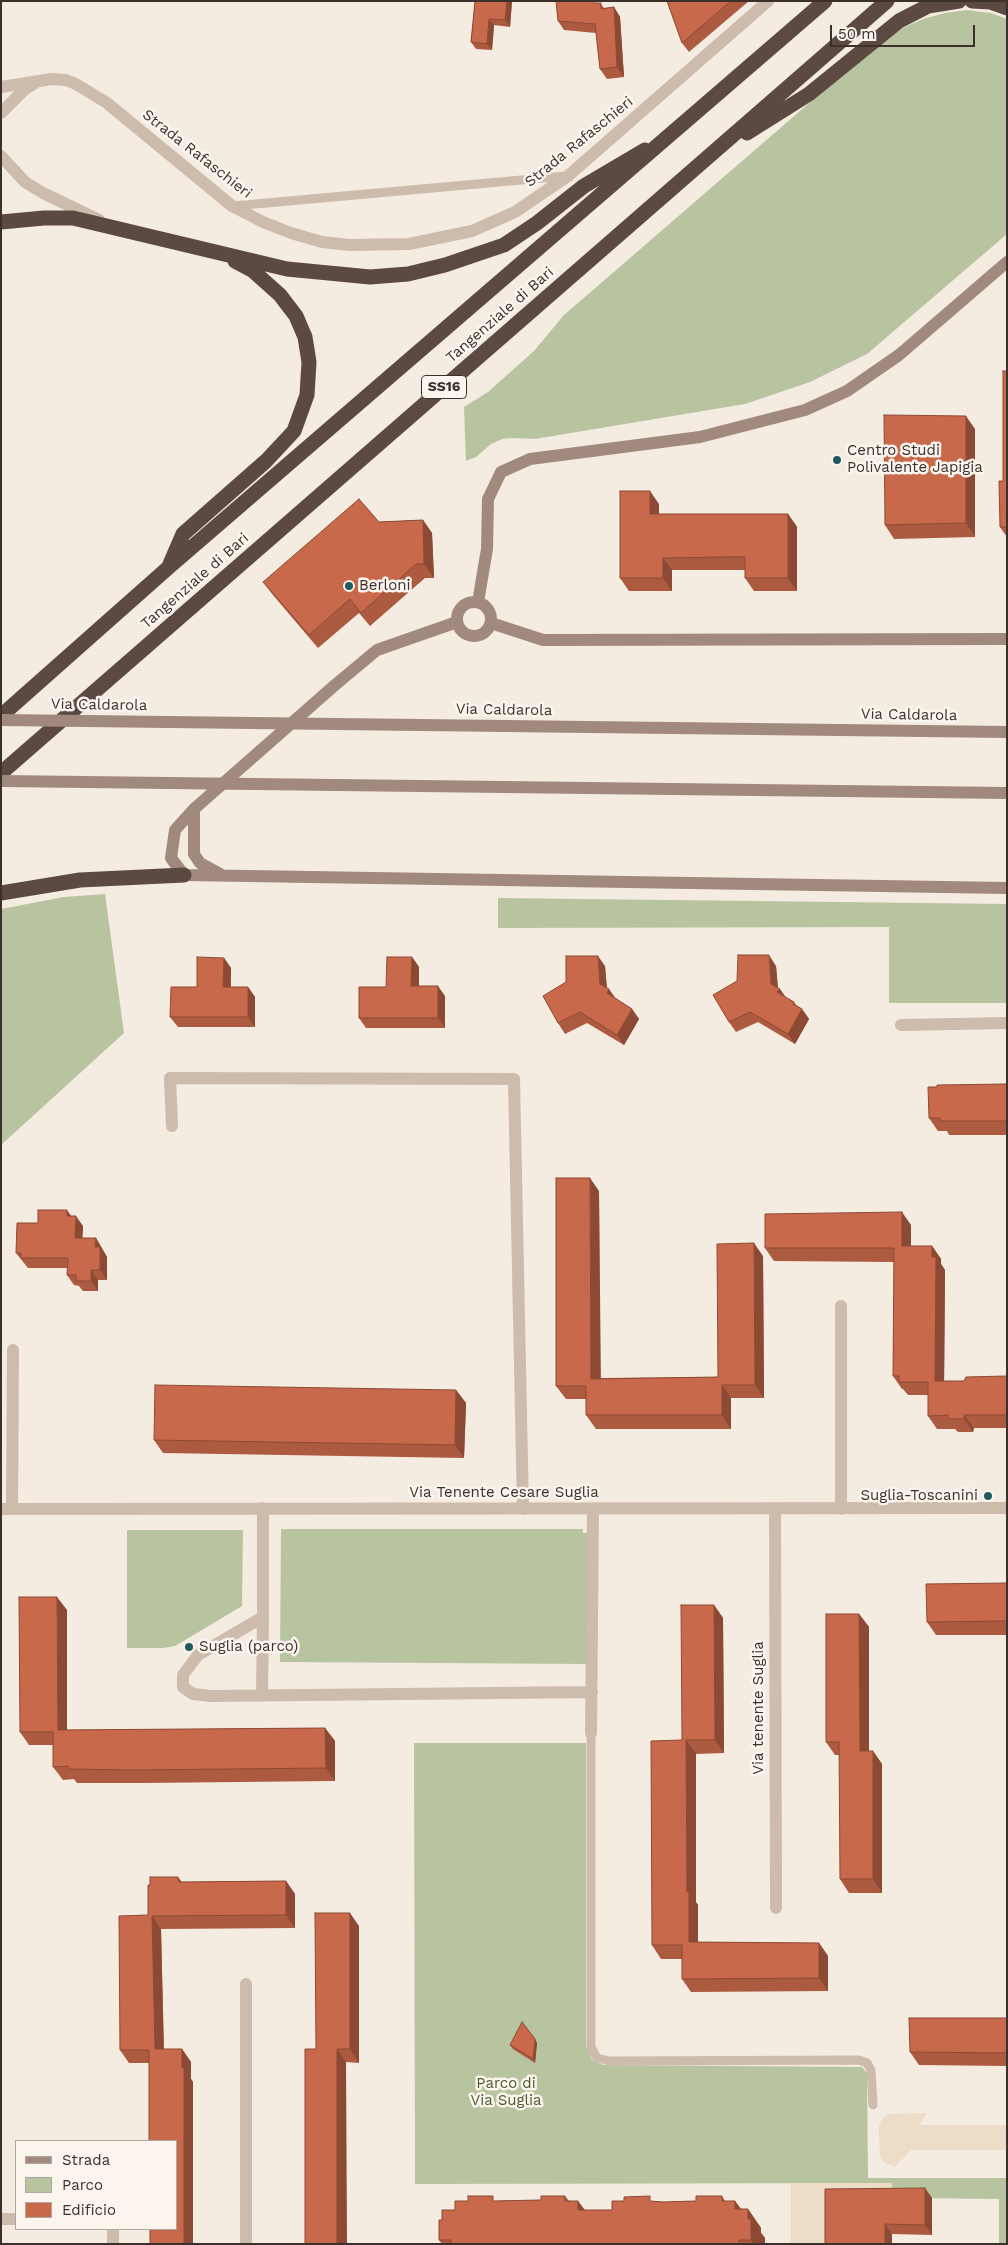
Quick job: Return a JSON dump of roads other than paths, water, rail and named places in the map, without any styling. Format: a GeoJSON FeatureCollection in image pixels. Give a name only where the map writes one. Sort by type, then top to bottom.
{"type":"FeatureCollection","features":[{"type":"Feature","properties":{"kind":"highway","name":"Tangenziale di Bari"},"geometry":{"type":"LineString","coordinates":[[1,718],[169,567],[825,1]]}},
{"type":"Feature","properties":{"kind":"highway","name":"Tangenziale di Bari"},"geometry":{"type":"LineString","coordinates":[[1,773],[887,1]]}},
{"type":"Feature","properties":{"kind":"highway"},"geometry":{"type":"LineString","coordinates":[[706,159],[809,94],[899,21],[928,6],[960,1]]}},
{"type":"Feature","properties":{"kind":"highway"},"geometry":{"type":"LineString","coordinates":[[972,1],[990,2],[1007,8]]}},
{"type":"Feature","properties":{"kind":"highway"},"geometry":{"type":"LineString","coordinates":[[1,222],[44,218],[73,218],[287,269],[370,278],[408,274],[445,265],[504,245],[537,223],[584,186],[680,128]]}},
{"type":"Feature","properties":{"kind":"highway"},"geometry":{"type":"LineString","coordinates":[[169,567],[183,534],[266,460],[294,431],[307,396],[309,362],[305,337],[296,316],[280,295],[252,270],[218,252]]}},
{"type":"Feature","properties":{"kind":"highway"},"geometry":{"type":"LineString","coordinates":[[1,893],[80,880],[184,875]]}},
{"type":"Feature","properties":{"kind":"street","name":"Strada Rafaschieri"},"geometry":{"type":"LineString","coordinates":[[1,87],[40,80],[66,80],[80,86],[107,103],[232,206],[284,230],[322,242],[350,245],[409,244],[472,231],[515,212],[568,176],[768,1]]}},
{"type":"Feature","properties":{"kind":"street"},"geometry":{"type":"LineString","coordinates":[[1,113],[24,90],[40,80]]}},
{"type":"Feature","properties":{"kind":"street"},"geometry":{"type":"LineString","coordinates":[[1,156],[25,182],[43,193],[113,226]]}},
{"type":"Feature","properties":{"kind":"street"},"geometry":{"type":"LineString","coordinates":[[478,602],[487,550],[488,499],[501,472],[530,459],[700,437],[805,410],[847,391],[899,355],[1007,262]]}},
{"type":"Feature","properties":{"kind":"street"},"geometry":{"type":"LineString","coordinates":[[478,602],[490,612],[491,623],[485,632],[474,636],[463,632],[457,622],[457,616],[462,606],[478,602]]}},
{"type":"Feature","properties":{"kind":"street"},"geometry":{"type":"LineString","coordinates":[[457,622],[377,650],[194,809],[175,830],[171,858],[184,875],[1007,888]]}},
{"type":"Feature","properties":{"kind":"street"},"geometry":{"type":"LineString","coordinates":[[491,623],[543,640],[1007,639]]}},
{"type":"Feature","properties":{"kind":"street","name":"Via Caldarola"},"geometry":{"type":"LineString","coordinates":[[1,718],[1007,732]]}},
{"type":"Feature","properties":{"kind":"street"},"geometry":{"type":"LineString","coordinates":[[1,781],[1007,793]]}},
{"type":"Feature","properties":{"kind":"street"},"geometry":{"type":"LineString","coordinates":[[194,809],[194,854],[200,863],[226,877]]}},
{"type":"Feature","properties":{"kind":"street"},"geometry":{"type":"LineString","coordinates":[[901,1024],[1007,1023]]}},
{"type":"Feature","properties":{"kind":"street"},"geometry":{"type":"LineString","coordinates":[[172,1126],[170,1078],[514,1079],[523,1509]]}},
{"type":"Feature","properties":{"kind":"street"},"geometry":{"type":"LineString","coordinates":[[841,1306],[841,1509]]}},
{"type":"Feature","properties":{"kind":"street"},"geometry":{"type":"LineString","coordinates":[[7,1509],[13,1350]]}},
{"type":"Feature","properties":{"kind":"street"},"geometry":{"type":"LineString","coordinates":[[262,1508],[262,1695]]}},
{"type":"Feature","properties":{"kind":"street","name":"Via Tenente Cesare Suglia"},"geometry":{"type":"LineString","coordinates":[[7,1509],[1007,1508]]}},
{"type":"Feature","properties":{"kind":"street"},"geometry":{"type":"LineString","coordinates":[[591,1733],[594,1509]]}},
{"type":"Feature","properties":{"kind":"street","name":"Via tenente Suglia"},"geometry":{"type":"LineString","coordinates":[[775,1509],[776,1908]]}},
{"type":"Feature","properties":{"kind":"street"},"geometry":{"type":"LineString","coordinates":[[263,1616],[198,1655],[182,1675],[183,1687],[193,1694],[211,1696],[592,1692]]}},
{"type":"Feature","properties":{"kind":"street"},"geometry":{"type":"LineString","coordinates":[[246,1984],[246,2244]]}},
{"type":"Feature","properties":{"kind":"street"},"geometry":{"type":"LineString","coordinates":[[1,2218],[15,2218]]}},
{"type":"Feature","properties":{"kind":"street"},"geometry":{"type":"LineString","coordinates":[[113,2230],[113,2244]]}},
{"type":"Feature","properties":{"kind":"lane"},"geometry":{"type":"LineString","coordinates":[[232,206],[568,176]]}},
{"type":"Feature","properties":{"kind":"lane"},"geometry":{"type":"LineString","coordinates":[[591,1733],[591,2047],[597,2058],[609,2061],[858,2060],[867,2063],[871,2070],[872,2105]]}},
{"type":"Feature","properties":{"kind":"place","name":"Centro Studi Polivalente Japigia"},"geometry":{"type":"Point","coordinates":[837,460]}},
{"type":"Feature","properties":{"kind":"place","name":"Berloni"},"geometry":{"type":"Point","coordinates":[349,586]}},
{"type":"Feature","properties":{"kind":"place","name":"Suglia-Toscanini"},"geometry":{"type":"Point","coordinates":[988,1496]}},
{"type":"Feature","properties":{"kind":"place","name":"Suglia (parco)"},"geometry":{"type":"Point","coordinates":[189,1647]}},
{"type":"Feature","properties":{"kind":"park label","name":"Parco di Via Suglia"},"geometry":{"type":"Point","coordinates":[506,2092]}}]}
